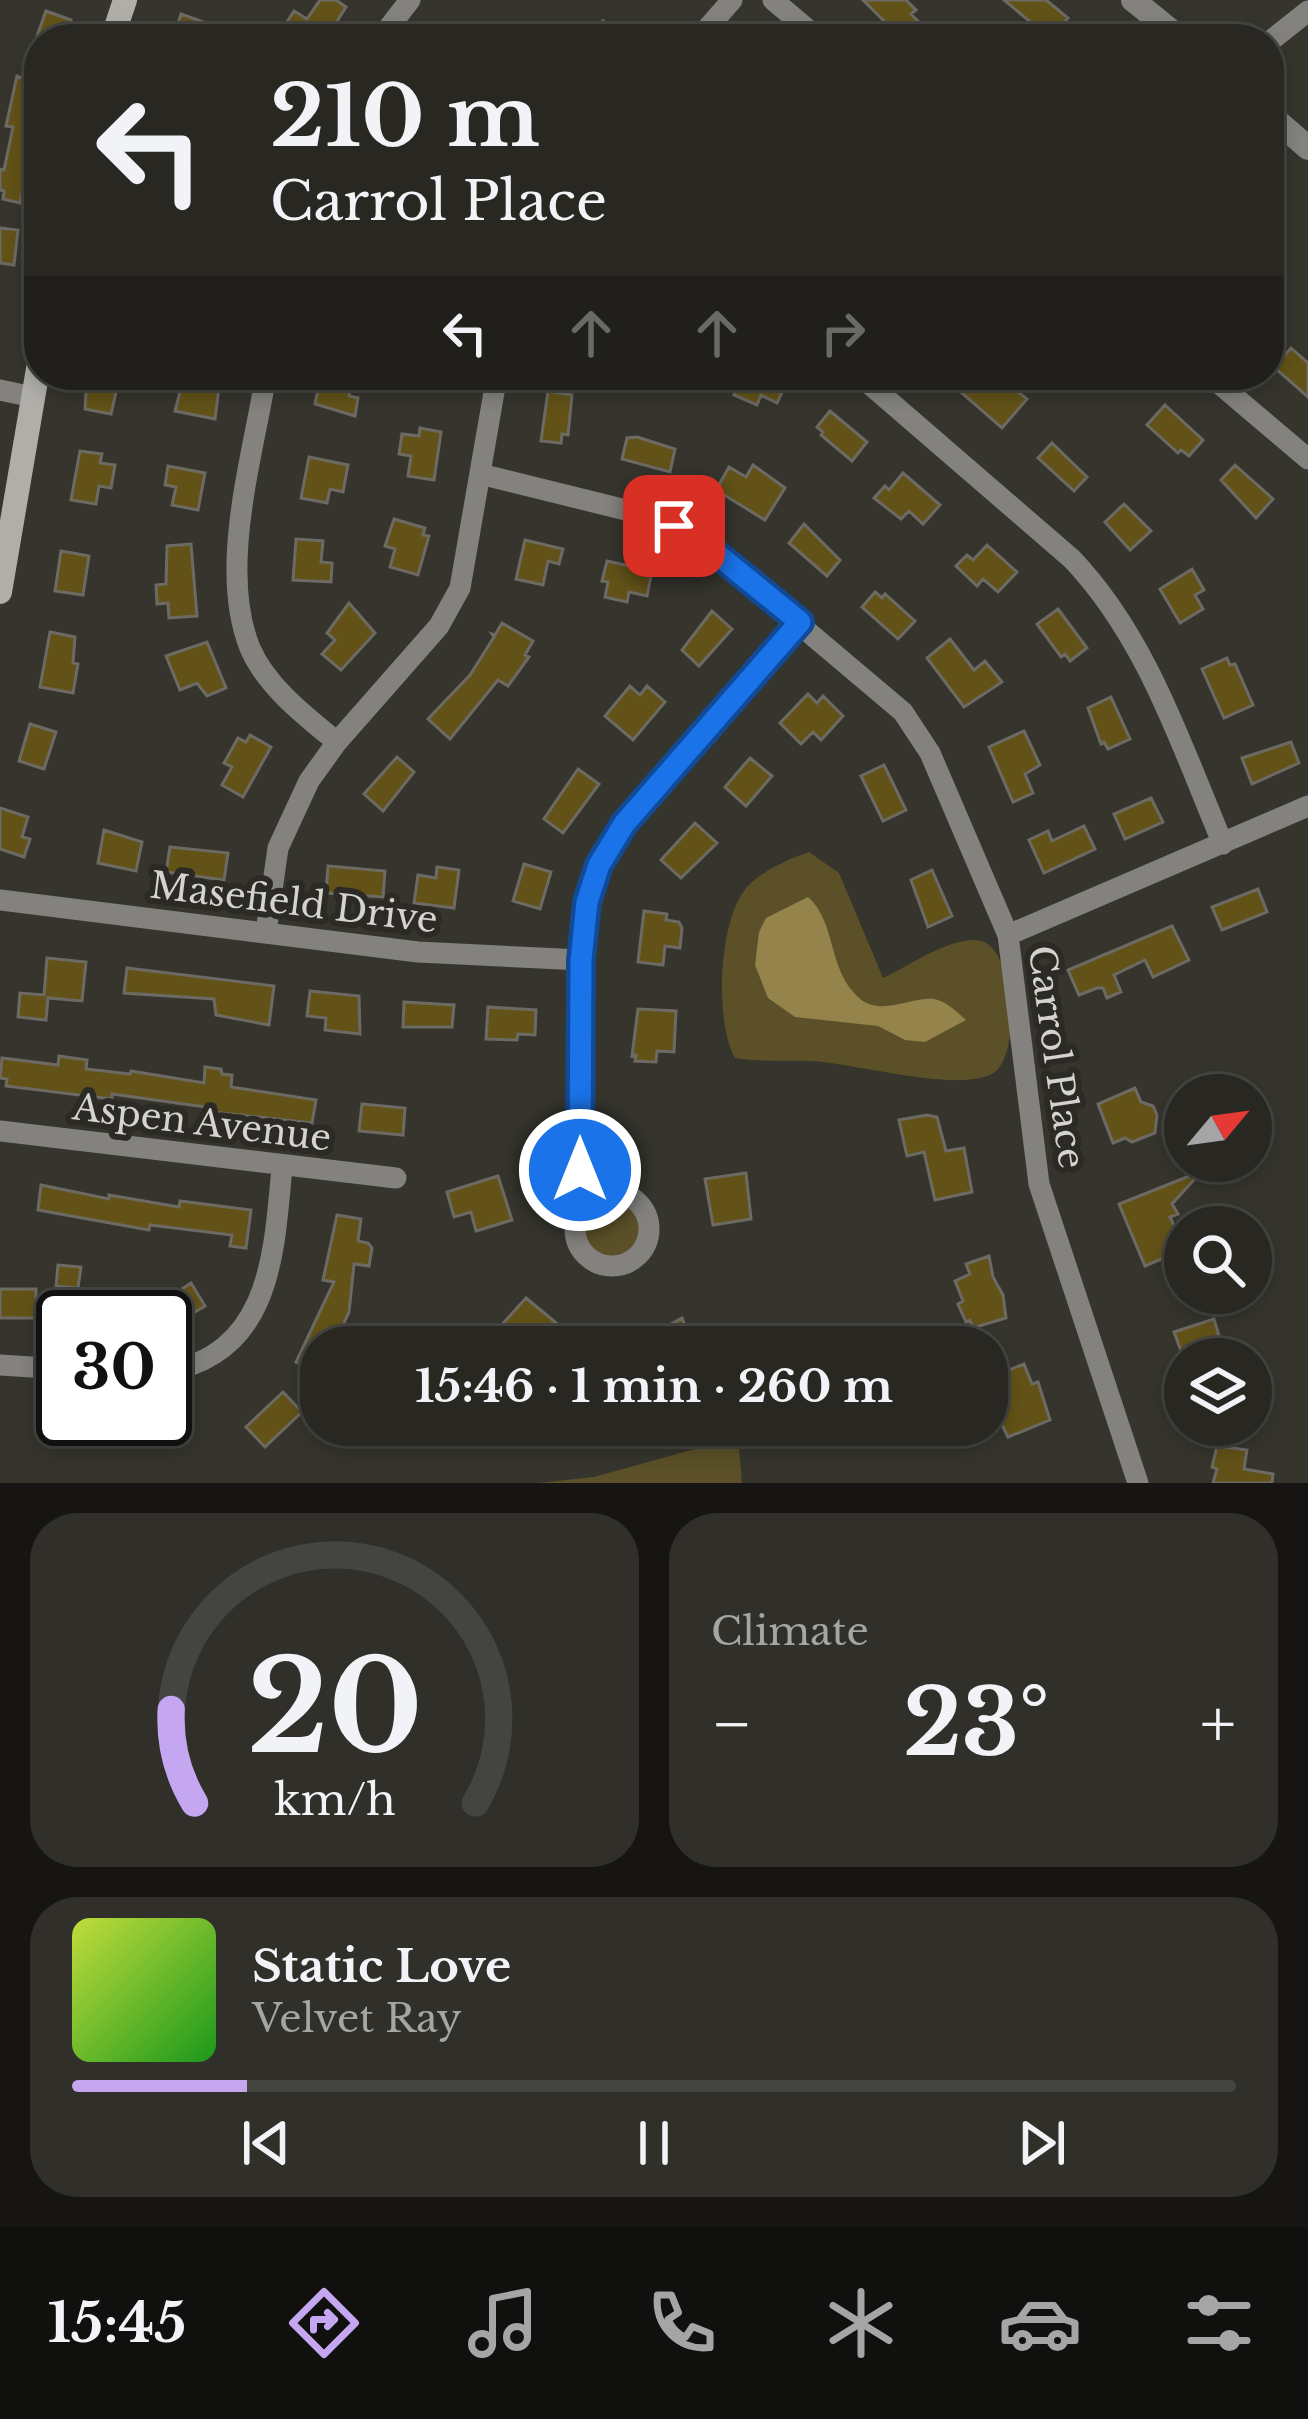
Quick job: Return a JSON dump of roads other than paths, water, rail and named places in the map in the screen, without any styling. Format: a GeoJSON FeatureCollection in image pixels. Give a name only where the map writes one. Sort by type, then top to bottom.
{"type":"FeatureCollection","features":[{"type":"Feature","properties":{"kind":"main road"},"geometry":{"type":"LineString","coordinates":[[0,592],[34,390]]}},
{"type":"Feature","properties":{"kind":"street"},"geometry":{"type":"LineString","coordinates":[[392,24],[410,0]]}},
{"type":"Feature","properties":{"kind":"street"},"geometry":{"type":"LineString","coordinates":[[711,24],[732,0]]}},
{"type":"Feature","properties":{"kind":"street"},"geometry":{"type":"LineString","coordinates":[[773,0],[801,24]]}},
{"type":"Feature","properties":{"kind":"street"},"geometry":{"type":"LineString","coordinates":[[1133,0],[1163,24]]}},
{"type":"Feature","properties":{"kind":"street"},"geometry":{"type":"LineString","coordinates":[[1284,30],[1308,10]]}},
{"type":"Feature","properties":{"kind":"street"},"geometry":{"type":"LineString","coordinates":[[1284,127],[1308,148]]}},
{"type":"Feature","properties":{"kind":"street"},"geometry":{"type":"LineString","coordinates":[[0,390],[33,397]]}},
{"type":"Feature","properties":{"kind":"street"},"geometry":{"type":"LineString","coordinates":[[264,390],[236,560],[240,605],[250,648],[269,679],[337,742]]}},
{"type":"Feature","properties":{"kind":"street"},"geometry":{"type":"LineString","coordinates":[[266,932],[278,848],[309,781],[337,742],[439,626],[460,588],[494,390]]}},
{"type":"Feature","properties":{"kind":"street"},"geometry":{"type":"LineString","coordinates":[[877,390],[1072,559],[1103,592],[1152,676],[1223,844]]}},
{"type":"Feature","properties":{"kind":"street"},"geometry":{"type":"LineString","coordinates":[[1227,390],[1308,459]]}},
{"type":"Feature","properties":{"kind":"street","name":"Carrol Place"},"geometry":{"type":"LineString","coordinates":[[480,474],[650,516],[681,530],[713,550],[903,712],[930,753],[1008,935],[1039,1184],[1138,1483]]}},
{"type":"Feature","properties":{"kind":"street"},"geometry":{"type":"LineString","coordinates":[[589,1199],[580,1170],[581,960],[587,902],[599,865],[624,824],[800,622]]}},
{"type":"Feature","properties":{"kind":"street"},"geometry":{"type":"LineString","coordinates":[[1008,935],[1308,806]]}},
{"type":"Feature","properties":{"kind":"street","name":"Masefield Drive"},"geometry":{"type":"LineString","coordinates":[[0,900],[418,952],[581,960]]}},
{"type":"Feature","properties":{"kind":"street","name":"Aspen Avenue"},"geometry":{"type":"LineString","coordinates":[[0,1131],[396,1178]]}},
{"type":"Feature","properties":{"kind":"street"},"geometry":{"type":"LineString","coordinates":[[192,1363],[224,1346],[264,1293],[273,1264],[282,1167]]}},
{"type":"Feature","properties":{"kind":"street"},"geometry":{"type":"LineString","coordinates":[[0,1365],[36,1367]]}}]}
